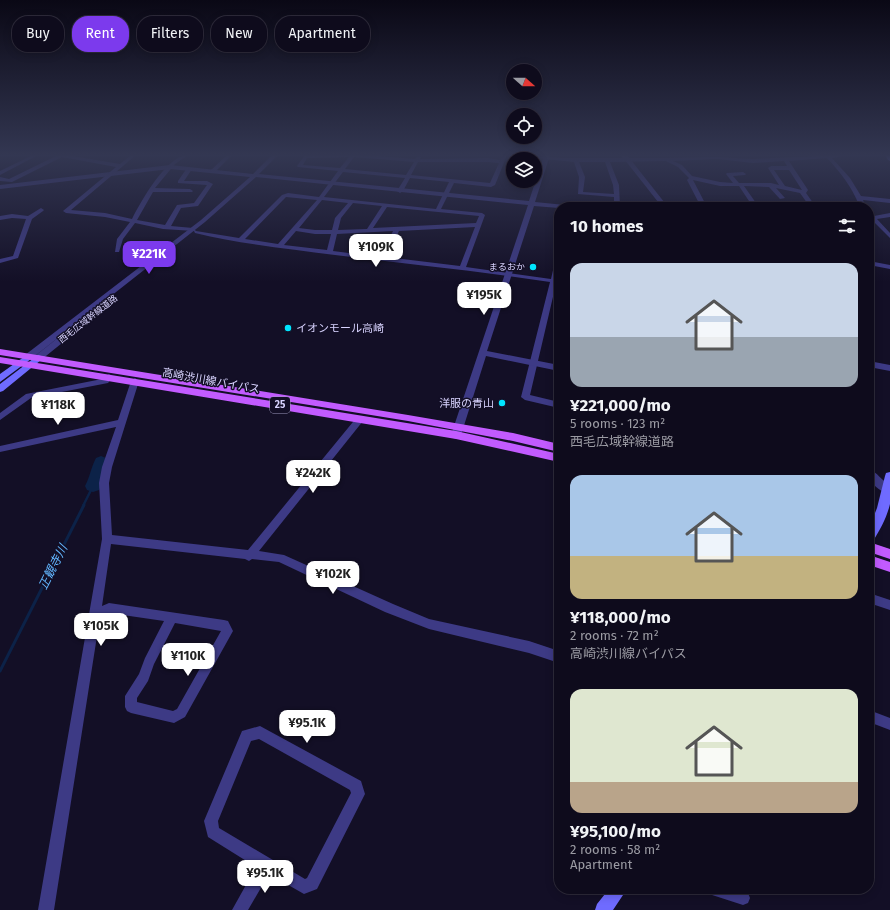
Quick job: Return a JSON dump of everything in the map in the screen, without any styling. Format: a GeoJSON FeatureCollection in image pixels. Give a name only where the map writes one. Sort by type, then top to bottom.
{"type":"FeatureCollection","features":[{"type":"Feature","properties":{"kind":"main road","name":"高崎渋川線バイパス"},"geometry":{"type":"LineString","coordinates":[[0,352],[29,361],[109,377],[360,419],[514,437],[554,447]]}},
{"type":"Feature","properties":{"kind":"main road","name":"高崎渋川線バイパス"},"geometry":{"type":"LineString","coordinates":[[0,360],[20,364],[38,358],[458,431],[554,457]]}},
{"type":"Feature","properties":{"kind":"main road","name":"西毛広域幹線道路"},"geometry":{"type":"LineString","coordinates":[[0,389],[29,361]]}},
{"type":"Feature","properties":{"kind":"main road"},"geometry":{"type":"LineString","coordinates":[[0,379],[20,364]]}},
{"type":"Feature","properties":{"kind":"main road"},"geometry":{"type":"LineString","coordinates":[[874,530],[878,524],[889,482]]}},
{"type":"Feature","properties":{"kind":"main road"},"geometry":{"type":"LineString","coordinates":[[874,549],[890,554]]}},
{"type":"Feature","properties":{"kind":"main road"},"geometry":{"type":"LineString","coordinates":[[874,562],[890,567]]}},
{"type":"Feature","properties":{"kind":"main road"},"geometry":{"type":"LineString","coordinates":[[602,910],[616,894]]}},
{"type":"Feature","properties":{"kind":"street"},"geometry":{"type":"LineString","coordinates":[[82,197],[66,210],[105,215],[133,222],[195,231],[240,241],[279,247],[554,281]]}},
{"type":"Feature","properties":{"kind":"street"},"geometry":{"type":"LineString","coordinates":[[117,250],[120,239],[133,222],[145,197]]}},
{"type":"Feature","properties":{"kind":"street"},"geometry":{"type":"LineString","coordinates":[[167,227],[179,206],[196,205],[201,197]]}},
{"type":"Feature","properties":{"kind":"street","name":"西毛広域幹線道路"},"geometry":{"type":"LineString","coordinates":[[38,358],[195,231],[232,197]]}},
{"type":"Feature","properties":{"kind":"street","name":"西毛広域幹線道路"},"geometry":{"type":"LineString","coordinates":[[29,361],[237,197]]}},
{"type":"Feature","properties":{"kind":"street"},"geometry":{"type":"LineString","coordinates":[[240,241],[283,197]]}},
{"type":"Feature","properties":{"kind":"street"},"geometry":{"type":"LineString","coordinates":[[315,197],[386,205],[478,226]]}},
{"type":"Feature","properties":{"kind":"street"},"geometry":{"type":"LineString","coordinates":[[434,217],[444,197]]}},
{"type":"Feature","properties":{"kind":"street"},"geometry":{"type":"LineString","coordinates":[[469,197],[554,206]]}},
{"type":"Feature","properties":{"kind":"street"},"geometry":{"type":"LineString","coordinates":[[458,431],[534,197]]}},
{"type":"Feature","properties":{"kind":"street"},"geometry":{"type":"LineString","coordinates":[[279,247],[321,198]]}},
{"type":"Feature","properties":{"kind":"street"},"geometry":{"type":"LineString","coordinates":[[749,198],[760,198]]}},
{"type":"Feature","properties":{"kind":"street"},"geometry":{"type":"LineString","coordinates":[[749,198],[752,202]]}},
{"type":"Feature","properties":{"kind":"street"},"geometry":{"type":"LineString","coordinates":[[860,202],[860,198],[890,201]]}},
{"type":"Feature","properties":{"kind":"street"},"geometry":{"type":"LineString","coordinates":[[329,253],[338,218],[352,201]]}},
{"type":"Feature","properties":{"kind":"street"},"geometry":{"type":"LineString","coordinates":[[368,231],[386,205]]}},
{"type":"Feature","properties":{"kind":"street"},"geometry":{"type":"LineString","coordinates":[[874,206],[890,207]]}},
{"type":"Feature","properties":{"kind":"street"},"geometry":{"type":"LineString","coordinates":[[0,261],[16,257],[29,218],[41,210]]}},
{"type":"Feature","properties":{"kind":"street"},"geometry":{"type":"LineString","coordinates":[[294,229],[315,232],[396,230],[434,217],[482,215],[462,269]]}},
{"type":"Feature","properties":{"kind":"street"},"geometry":{"type":"LineString","coordinates":[[874,217],[890,215]]}},
{"type":"Feature","properties":{"kind":"street"},"geometry":{"type":"LineString","coordinates":[[0,218],[12,216],[29,218]]}},
{"type":"Feature","properties":{"kind":"street"},"geometry":{"type":"LineString","coordinates":[[874,220],[879,223],[890,236]]}},
{"type":"Feature","properties":{"kind":"street"},"geometry":{"type":"LineString","coordinates":[[382,259],[396,230]]}},
{"type":"Feature","properties":{"kind":"street"},"geometry":{"type":"LineString","coordinates":[[874,264],[890,266]]}},
{"type":"Feature","properties":{"kind":"street"},"geometry":{"type":"LineString","coordinates":[[554,288],[525,397],[554,404]]}},
{"type":"Feature","properties":{"kind":"street"},"geometry":{"type":"LineString","coordinates":[[483,353],[554,367]]}},
{"type":"Feature","properties":{"kind":"street"},"geometry":{"type":"LineString","coordinates":[[874,365],[890,368]]}},
{"type":"Feature","properties":{"kind":"street"},"geometry":{"type":"LineString","coordinates":[[0,418],[29,396],[105,381],[109,377]]}},
{"type":"Feature","properties":{"kind":"street"},"geometry":{"type":"LineString","coordinates":[[46,910],[107,539],[104,483],[107,467],[120,423],[135,381]]}},
{"type":"Feature","properties":{"kind":"street"},"geometry":{"type":"LineString","coordinates":[[249,556],[360,419]]}},
{"type":"Feature","properties":{"kind":"street"},"geometry":{"type":"LineString","coordinates":[[0,449],[120,423]]}},
{"type":"Feature","properties":{"kind":"street"},"geometry":{"type":"LineString","coordinates":[[874,478],[879,484],[889,482]]}},
{"type":"Feature","properties":{"kind":"street"},"geometry":{"type":"LineString","coordinates":[[107,539],[249,556],[280,558],[389,608],[429,624],[529,646],[554,655]]}},
{"type":"Feature","properties":{"kind":"street"},"geometry":{"type":"LineString","coordinates":[[874,600],[890,605]]}},
{"type":"Feature","properties":{"kind":"street"},"geometry":{"type":"LineString","coordinates":[[95,614],[108,608],[172,617],[224,625],[227,631],[181,713],[174,717],[131,707],[132,696],[144,677],[149,662],[172,617]]}},
{"type":"Feature","properties":{"kind":"street"},"geometry":{"type":"LineString","coordinates":[[874,718],[890,724]]}},
{"type":"Feature","properties":{"kind":"street"},"geometry":{"type":"LineString","coordinates":[[260,732],[356,786],[358,794],[312,884],[304,887],[266,864],[213,832],[211,821],[248,736],[260,732]]}},
{"type":"Feature","properties":{"kind":"street"},"geometry":{"type":"LineString","coordinates":[[240,910],[266,864]]}},
{"type":"Feature","properties":{"kind":"street"},"geometry":{"type":"LineString","coordinates":[[730,894],[743,898]]}},
{"type":"Feature","properties":{"kind":"waterway","name":"正観寺川"},"geometry":{"type":"LineString","coordinates":[[93,486],[98,477],[101,462]]}},
{"type":"Feature","properties":{"kind":"waterway","name":"正観寺川"},"geometry":{"type":"LineString","coordinates":[[83,506],[93,486]]}},
{"type":"Feature","properties":{"kind":"waterway","name":"正観寺川"},"geometry":{"type":"LineString","coordinates":[[0,671],[84,505]]}},
{"type":"Feature","properties":{"kind":"place","name":"まるおか"},"geometry":{"type":"Point","coordinates":[533,267]}},
{"type":"Feature","properties":{"kind":"place","name":"イオンモール高崎"},"geometry":{"type":"Point","coordinates":[288,328]}},
{"type":"Feature","properties":{"kind":"place","name":"洋服の青山"},"geometry":{"type":"Point","coordinates":[502,403]}}]}
